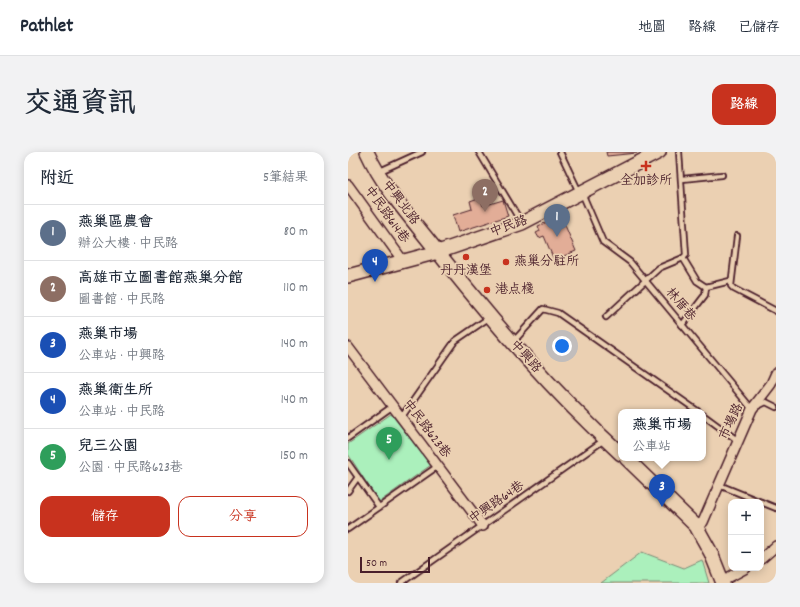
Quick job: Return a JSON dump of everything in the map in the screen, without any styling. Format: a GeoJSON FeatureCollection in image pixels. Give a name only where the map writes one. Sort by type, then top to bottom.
{"type":"FeatureCollection","features":[{"type":"Feature","properties":{"kind":"main road","name":"中興北路"},"geometry":{"type":"LineString","coordinates":[[368,152],[378,173],[406,212],[438,252]]}},
{"type":"Feature","properties":{"kind":"main road","name":"中民路"},"geometry":{"type":"LineString","coordinates":[[348,276],[438,252],[522,223],[659,152]]}},
{"type":"Feature","properties":{"kind":"main road","name":"中興路"},"geometry":{"type":"LineString","coordinates":[[438,252],[512,344],[550,385],[618,451]]}},
{"type":"Feature","properties":{"kind":"main road"},"geometry":{"type":"LineString","coordinates":[[629,461],[696,526],[711,553],[722,582]]}},
{"type":"Feature","properties":{"kind":"street","name":"中民路614巷"},"geometry":{"type":"LineString","coordinates":[[348,185],[403,261]]}},
{"type":"Feature","properties":{"kind":"street","name":"中民路623巷"},"geometry":{"type":"LineString","coordinates":[[348,347],[483,526]]}},
{"type":"Feature","properties":{"kind":"street","name":"市場路"},"geometry":{"type":"LineString","coordinates":[[696,526],[704,522],[737,440],[752,409],[771,384],[776,373]]}},
{"type":"Feature","properties":{"kind":"street"},"geometry":{"type":"LineString","coordinates":[[764,556],[776,546]]}},
{"type":"Feature","properties":{"kind":"street"},"geometry":{"type":"LineString","coordinates":[[722,582],[741,571]]}},
{"type":"Feature","properties":{"kind":"lane"},"geometry":{"type":"LineString","coordinates":[[378,173],[422,152]]}},
{"type":"Feature","properties":{"kind":"lane"},"geometry":{"type":"LineString","coordinates":[[479,152],[522,223]]}},
{"type":"Feature","properties":{"kind":"lane","name":"林厝巷"},"geometry":{"type":"LineString","coordinates":[[560,152],[581,193],[603,242],[630,262],[752,409]]}},
{"type":"Feature","properties":{"kind":"lane"},"geometry":{"type":"LineString","coordinates":[[606,317],[658,268],[683,258],[686,255],[679,152]]}},
{"type":"Feature","properties":{"kind":"lane"},"geometry":{"type":"LineString","coordinates":[[682,179],[722,175]]}},
{"type":"Feature","properties":{"kind":"lane"},"geometry":{"type":"LineString","coordinates":[[737,236],[730,282],[734,289],[776,310]]}},
{"type":"Feature","properties":{"kind":"lane"},"geometry":{"type":"LineString","coordinates":[[683,258],[697,281],[706,287],[730,282]]}},
{"type":"Feature","properties":{"kind":"lane"},"geometry":{"type":"LineString","coordinates":[[682,325],[705,295],[706,287]]}},
{"type":"Feature","properties":{"kind":"lane"},"geometry":{"type":"LineString","coordinates":[[512,344],[543,310],[558,312],[695,409]]}},
{"type":"Feature","properties":{"kind":"lane"},"geometry":{"type":"LineString","coordinates":[[401,418],[455,341],[490,317]]}},
{"type":"Feature","properties":{"kind":"lane"},"geometry":{"type":"LineString","coordinates":[[752,409],[766,402],[776,407]]}},
{"type":"Feature","properties":{"kind":"lane"},"geometry":{"type":"LineString","coordinates":[[348,438],[393,406]]}},
{"type":"Feature","properties":{"kind":"lane"},"geometry":{"type":"LineString","coordinates":[[706,417],[737,440]]}},
{"type":"Feature","properties":{"kind":"lane","name":"中興路64巷"},"geometry":{"type":"LineString","coordinates":[[401,583],[605,439]]}},
{"type":"Feature","properties":{"kind":"lane"},"geometry":{"type":"LineString","coordinates":[[348,463],[379,507]]}},
{"type":"Feature","properties":{"kind":"lane"},"geometry":{"type":"LineString","coordinates":[[348,529],[438,466]]}},
{"type":"Feature","properties":{"kind":"lane"},"geometry":{"type":"LineString","coordinates":[[348,491],[358,477]]}},
{"type":"Feature","properties":{"kind":"lane"},"geometry":{"type":"LineString","coordinates":[[719,485],[754,499]]}},
{"type":"Feature","properties":{"kind":"lane"},"geometry":{"type":"LineString","coordinates":[[764,503],[776,508]]}},
{"type":"Feature","properties":{"kind":"green space"},"geometry":{"type":"Polygon","coordinates":[[[391,414],[431,465],[379,502],[348,454],[348,444],[391,414]]]}},
{"type":"Feature","properties":{"kind":"green space"},"geometry":{"type":"Polygon","coordinates":[[[642,552],[684,568],[702,560],[709,583],[601,583],[642,552]]]}},
{"type":"Feature","properties":{"kind":"building"},"geometry":{"type":"Polygon","coordinates":[[[606,152],[637,152],[637,153],[607,156],[606,152]]]}},
{"type":"Feature","properties":{"kind":"building"},"geometry":{"type":"Polygon","coordinates":[[[481,197],[483,206],[503,200],[508,216],[458,232],[453,215],[472,209],[470,201],[481,197]]]}},
{"type":"Feature","properties":{"kind":"building"},"geometry":{"type":"Polygon","coordinates":[[[561,216],[576,251],[554,260],[544,236],[539,238],[536,233],[540,231],[538,226],[561,216]]]}},
{"type":"Feature","properties":{"kind":"place","name":"全加診所"},"geometry":{"type":"Point","coordinates":[646,166]}},
{"type":"Feature","properties":{"kind":"place","name":"高雄市立圖書館燕巢分館"},"geometry":{"type":"Point","coordinates":[485,212]}},
{"type":"Feature","properties":{"kind":"place","name":"燕巢區農會"},"geometry":{"type":"Point","coordinates":[557,237]}},
{"type":"Feature","properties":{"kind":"place","name":"丹丹漢堡"},"geometry":{"type":"Point","coordinates":[466,257]}},
{"type":"Feature","properties":{"kind":"place","name":"燕巢分駐所"},"geometry":{"type":"Point","coordinates":[506,262]}},
{"type":"Feature","properties":{"kind":"place","name":"燕巢衛生所"},"geometry":{"type":"Point","coordinates":[375,282]}},
{"type":"Feature","properties":{"kind":"place","name":"港点棧"},"geometry":{"type":"Point","coordinates":[487,290]}},
{"type":"Feature","properties":{"kind":"place","name":"兒三公園"},"geometry":{"type":"Point","coordinates":[389,460]}},
{"type":"Feature","properties":{"kind":"place","name":"燕巢市場"},"geometry":{"type":"Point","coordinates":[662,507]}}]}
